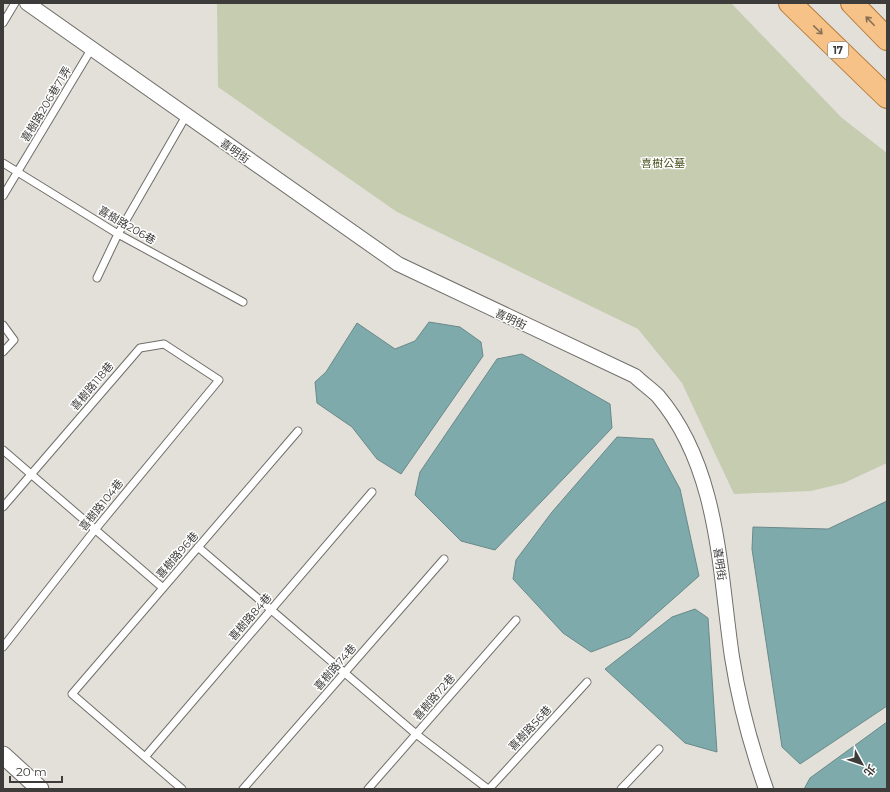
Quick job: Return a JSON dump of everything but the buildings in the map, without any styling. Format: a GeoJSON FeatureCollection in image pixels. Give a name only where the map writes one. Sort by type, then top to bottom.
{"type":"FeatureCollection","features":[{"type":"Feature","properties":{"kind":"main road","name":"17"},"geometry":{"type":"LineString","coordinates":[[790,3],[887,97]]}},
{"type":"Feature","properties":{"kind":"main road"},"geometry":{"type":"LineString","coordinates":[[852,3],[887,39]]}},
{"type":"Feature","properties":{"kind":"street","name":"喜明街"},"geometry":{"type":"LineString","coordinates":[[28,3],[186,116],[398,264],[635,376],[657,395],[672,416],[688,444],[711,508],[733,658],[750,743],[766,789]]}},
{"type":"Feature","properties":{"kind":"street"},"geometry":{"type":"LineString","coordinates":[[3,755],[40,789]]}},
{"type":"Feature","properties":{"kind":"lane"},"geometry":{"type":"LineString","coordinates":[[3,23],[15,3]]}},
{"type":"Feature","properties":{"kind":"lane","name":"喜樹路206巷71弄"},"geometry":{"type":"LineString","coordinates":[[3,196],[92,48]]}},
{"type":"Feature","properties":{"kind":"lane"},"geometry":{"type":"LineString","coordinates":[[97,278],[118,234],[186,116]]}},
{"type":"Feature","properties":{"kind":"lane","name":"喜樹路206巷"},"geometry":{"type":"LineString","coordinates":[[3,163],[118,234],[243,302]]}},
{"type":"Feature","properties":{"kind":"lane"},"geometry":{"type":"LineString","coordinates":[[3,325],[14,340],[3,352]]}},
{"type":"Feature","properties":{"kind":"lane","name":"喜樹路118巷"},"geometry":{"type":"LineString","coordinates":[[3,507],[140,348],[164,344],[219,380]]}},
{"type":"Feature","properties":{"kind":"lane","name":"喜樹路104巷"},"geometry":{"type":"LineString","coordinates":[[3,647],[94,531],[219,380]]}},
{"type":"Feature","properties":{"kind":"lane","name":"喜樹路96巷"},"geometry":{"type":"LineString","coordinates":[[145,757],[72,694],[298,431]]}},
{"type":"Feature","properties":{"kind":"lane"},"geometry":{"type":"LineString","coordinates":[[3,450],[94,531],[163,588]]}},
{"type":"Feature","properties":{"kind":"lane","name":"喜樹路84巷"},"geometry":{"type":"LineString","coordinates":[[145,757],[372,492]]}},
{"type":"Feature","properties":{"kind":"lane"},"geometry":{"type":"LineString","coordinates":[[198,547],[416,734],[489,789]]}},
{"type":"Feature","properties":{"kind":"lane","name":"喜樹路74巷"},"geometry":{"type":"LineString","coordinates":[[242,789],[444,559]]}},
{"type":"Feature","properties":{"kind":"lane","name":"喜樹路72巷"},"geometry":{"type":"LineString","coordinates":[[368,789],[516,620]]}},
{"type":"Feature","properties":{"kind":"lane","name":"喜樹路56巷"},"geometry":{"type":"LineString","coordinates":[[489,789],[587,682]]}},
{"type":"Feature","properties":{"kind":"lane"},"geometry":{"type":"LineString","coordinates":[[622,789],[659,749]]}},
{"type":"Feature","properties":{"kind":"lane"},"geometry":{"type":"LineString","coordinates":[[145,757],[182,789]]}},
{"type":"Feature","properties":{"kind":"green space","name":"喜樹公墓"},"geometry":{"type":"Polygon","coordinates":[[[217,3],[731,3],[842,118],[887,153],[887,463],[844,483],[811,491],[734,494],[682,383],[638,329],[397,212],[218,87],[217,3]]]}},
{"type":"Feature","properties":{"kind":"water"},"geometry":{"type":"Polygon","coordinates":[[[429,322],[460,327],[481,342],[483,356],[401,474],[377,459],[352,427],[317,403],[315,382],[326,372],[357,323],[395,349],[415,341],[429,322]]]}},
{"type":"Feature","properties":{"kind":"water"},"geometry":{"type":"Polygon","coordinates":[[[522,354],[610,404],[612,428],[495,550],[461,541],[415,495],[420,472],[497,359],[522,354]]]}},
{"type":"Feature","properties":{"kind":"water"},"geometry":{"type":"Polygon","coordinates":[[[617,437],[653,439],[680,489],[699,576],[630,637],[591,652],[563,633],[513,579],[516,560],[552,512],[617,437]]]}},
{"type":"Feature","properties":{"kind":"water"},"geometry":{"type":"Polygon","coordinates":[[[887,501],[887,706],[800,764],[782,747],[752,549],[753,527],[828,529],[887,501]]]}},
{"type":"Feature","properties":{"kind":"water"},"geometry":{"type":"Polygon","coordinates":[[[695,609],[708,618],[717,752],[685,743],[605,669],[672,617],[695,609]]]}},
{"type":"Feature","properties":{"kind":"water"},"geometry":{"type":"Polygon","coordinates":[[[887,722],[887,789],[804,789],[810,778],[887,722]]]}}]}
